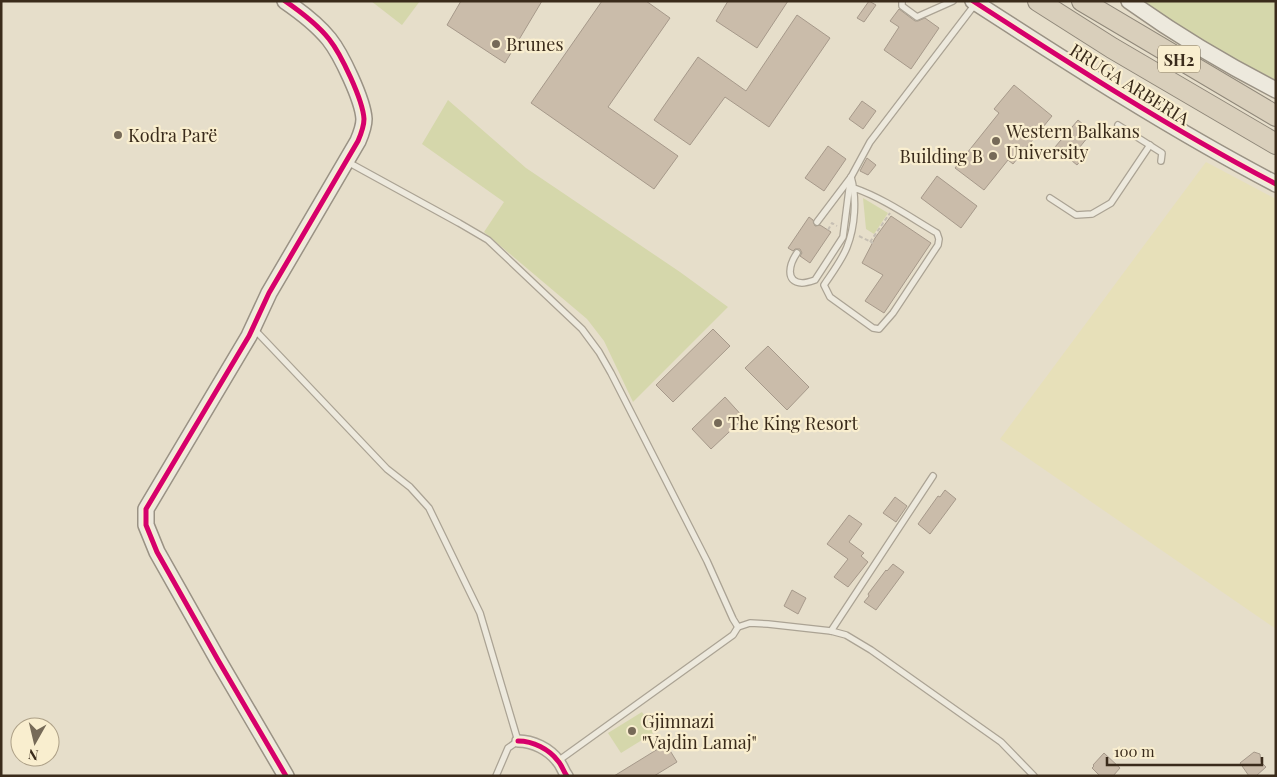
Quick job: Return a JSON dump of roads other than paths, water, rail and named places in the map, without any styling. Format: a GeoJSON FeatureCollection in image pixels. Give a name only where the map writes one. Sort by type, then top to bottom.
{"type":"FeatureCollection","features":[{"type":"Feature","properties":{"kind":"highway","name":"SH2"},"geometry":{"type":"LineString","coordinates":[[1038,1],[1112,48],[1276,144]]}},
{"type":"Feature","properties":{"kind":"highway","name":"SH2"},"geometry":{"type":"LineString","coordinates":[[1082,1],[1276,116]]}},
{"type":"Feature","properties":{"kind":"street"},"geometry":{"type":"LineString","coordinates":[[285,1],[304,15],[328,38],[342,60],[359,98],[364,127],[346,162],[269,293],[253,328],[146,508],[146,525],[157,552],[286,776]]}},
{"type":"Feature","properties":{"kind":"street"},"geometry":{"type":"LineString","coordinates":[[1129,1],[1160,23],[1276,90]]}},
{"type":"Feature","properties":{"kind":"street","name":"RRUGA ARBERIA"},"geometry":{"type":"LineString","coordinates":[[974,2],[1151,114],[1276,184]]}},
{"type":"Feature","properties":{"kind":"street"},"geometry":{"type":"LineString","coordinates":[[518,741],[528,741],[542,747],[558,760],[567,776]]}},
{"type":"Feature","properties":{"kind":"lane"},"geometry":{"type":"LineString","coordinates":[[902,1],[902,6],[917,17],[953,1]]}},
{"type":"Feature","properties":{"kind":"lane"},"geometry":{"type":"LineString","coordinates":[[817,222],[851,177],[870,142],[974,2]]}},
{"type":"Feature","properties":{"kind":"lane"},"geometry":{"type":"LineString","coordinates":[[1118,125],[1162,153],[1161,161]]}},
{"type":"Feature","properties":{"kind":"lane"},"geometry":{"type":"LineString","coordinates":[[1050,198],[1076,215],[1092,214],[1111,204],[1150,145]]}},
{"type":"Feature","properties":{"kind":"lane"},"geometry":{"type":"LineString","coordinates":[[346,162],[488,240],[582,329],[599,352],[611,373],[707,561],[738,627]]}},
{"type":"Feature","properties":{"kind":"lane"},"geometry":{"type":"LineString","coordinates":[[851,177],[854,188],[852,228],[847,249],[824,284],[830,297],[873,328],[879,329],[893,314],[938,244],[939,239],[936,234],[894,208],[869,193],[854,188]]}},
{"type":"Feature","properties":{"kind":"lane"},"geometry":{"type":"LineString","coordinates":[[797,253],[791,262],[789,273],[793,279],[802,283],[815,280],[843,237],[851,177]]}},
{"type":"Feature","properties":{"kind":"lane"},"geometry":{"type":"LineString","coordinates":[[253,328],[387,469],[410,487],[429,508],[480,613],[518,741],[508,748],[496,776]]}},
{"type":"Feature","properties":{"kind":"lane"},"geometry":{"type":"LineString","coordinates":[[831,631],[933,476]]}},
{"type":"Feature","properties":{"kind":"lane"},"geometry":{"type":"LineString","coordinates":[[558,760],[733,635],[738,627],[750,623],[831,631],[846,635],[871,650],[1002,742],[1034,776]]}},
{"type":"Feature","properties":{"kind":"place","name":"Brunes"},"geometry":{"type":"Point","coordinates":[496,44]}},
{"type":"Feature","properties":{"kind":"place","name":"Kodra Parë"},"geometry":{"type":"Point","coordinates":[118,135]}},
{"type":"Feature","properties":{"kind":"place","name":"Western Balkans University"},"geometry":{"type":"Point","coordinates":[996,141]}},
{"type":"Feature","properties":{"kind":"place","name":"Building B"},"geometry":{"type":"Point","coordinates":[993,156]}},
{"type":"Feature","properties":{"kind":"place","name":"The King Resort"},"geometry":{"type":"Point","coordinates":[718,423]}},
{"type":"Feature","properties":{"kind":"place","name":"Gjimnazi \"Vajdin Lamaj\""},"geometry":{"type":"Point","coordinates":[632,731]}}]}
